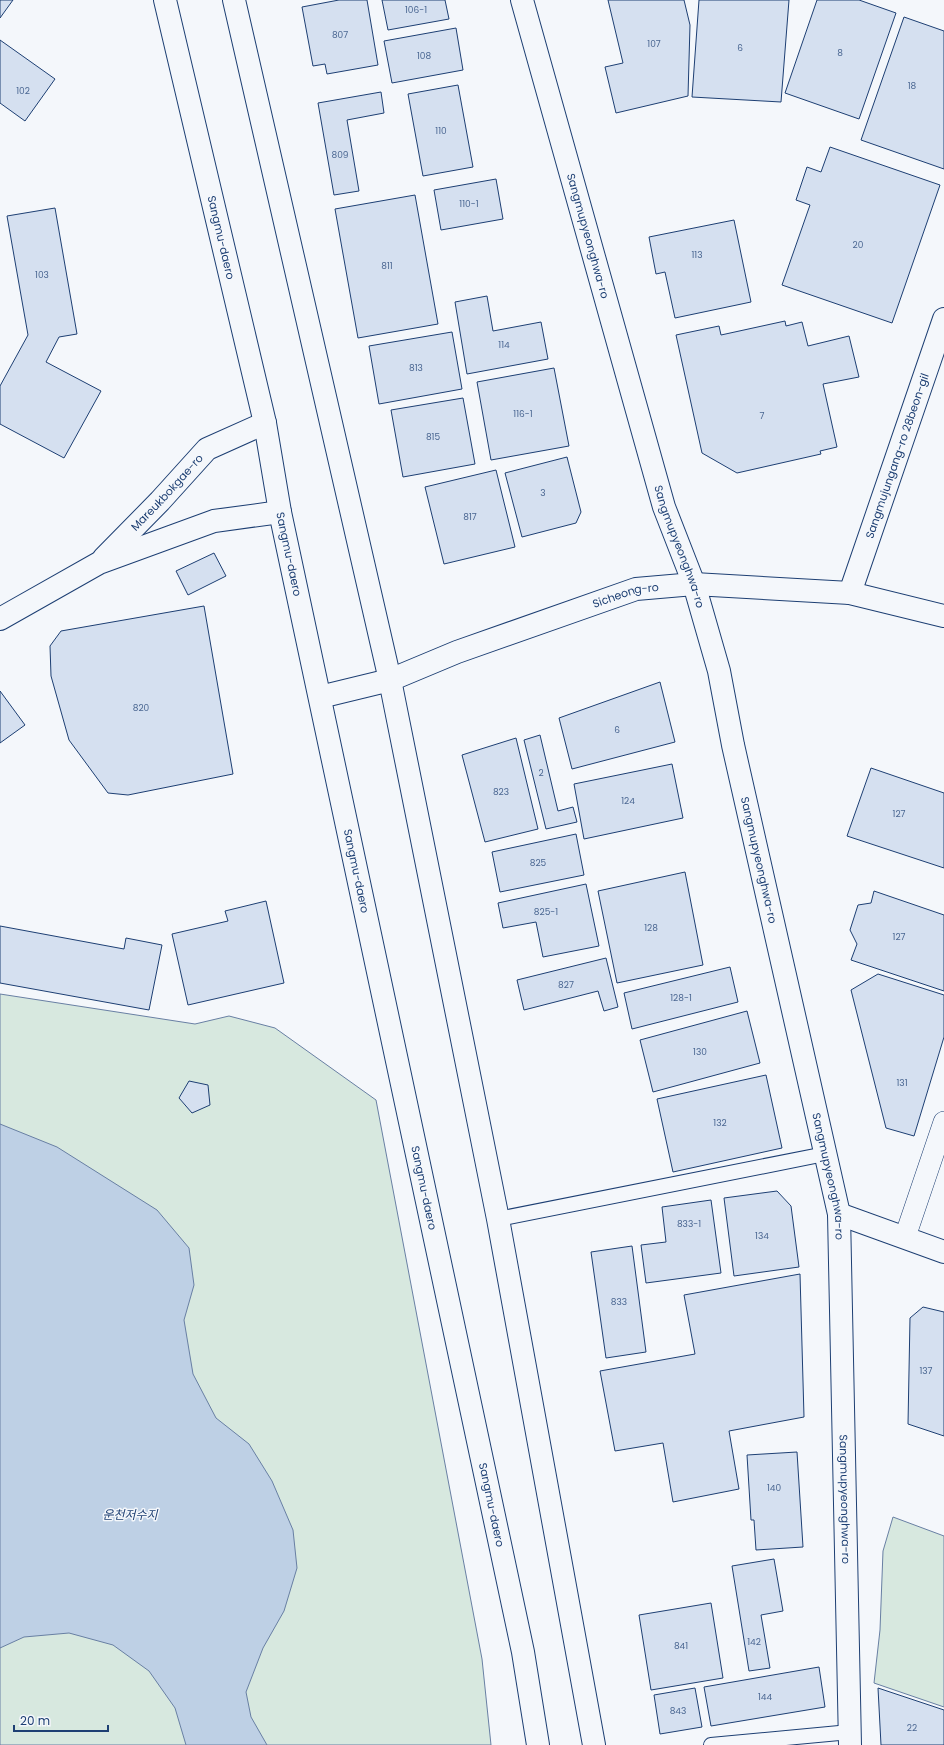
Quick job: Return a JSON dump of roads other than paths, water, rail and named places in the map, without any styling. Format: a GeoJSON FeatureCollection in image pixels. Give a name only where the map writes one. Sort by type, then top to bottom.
{"type":"FeatureCollection","features":[{"type":"Feature","properties":{"kind":"main road","name":"Sangmu-daero"},"geometry":{"type":"LineString","coordinates":[[165,0],[265,423],[280,512],[523,1652],[538,1745]]}},
{"type":"Feature","properties":{"kind":"main road"},"geometry":{"type":"LineString","coordinates":[[234,0],[390,680],[498,1219],[594,1745]]}},
{"type":"Feature","properties":{"kind":"main road","name":"Sangmupyeonghwa-ro"},"geometry":{"type":"LineString","coordinates":[[522,0],[664,507],[694,584],[719,671],[733,745],[839,1214],[850,1739]]}},
{"type":"Feature","properties":{"kind":"main road","name":"Sangmujungang-ro 28beon-gil"},"geometry":{"type":"LineString","coordinates":[[850,593],[944,320]]}},
{"type":"Feature","properties":{"kind":"main road","name":"Mareukbokgae-ro"},"geometry":{"type":"LineString","coordinates":[[99,563],[160,501],[207,449],[265,423]]}},
{"type":"Feature","properties":{"kind":"main road","name":"Mareukbokgae-ro"},"geometry":{"type":"LineString","coordinates":[[0,619],[99,563],[214,521],[280,512]]}},
{"type":"Feature","properties":{"kind":"main road","name":"Sicheong-ro"},"geometry":{"type":"LineString","coordinates":[[320,697],[390,680],[457,652],[636,589],[694,584],[850,593],[944,616]]}},
{"type":"Feature","properties":{"kind":"main road"},"geometry":{"type":"LineString","coordinates":[[839,1214],[944,1252]]}},
{"type":"Feature","properties":{"kind":"street"},"geometry":{"type":"LineString","coordinates":[[905,1237],[944,1122]]}},
{"type":"Feature","properties":{"kind":"lane"},"geometry":{"type":"LineString","coordinates":[[498,1219],[825,1154]]}},
{"type":"Feature","properties":{"kind":"lane"},"geometry":{"type":"LineString","coordinates":[[711,1745],[850,1739]]}},
{"type":"Feature","properties":{"kind":"water","name":"운천저수지"},"geometry":{"type":"Polygon","coordinates":[[[0,1124],[57,1147],[157,1210],[189,1248],[194,1285],[184,1320],[193,1374],[216,1418],[249,1444],[272,1481],[293,1530],[297,1568],[284,1611],[263,1648],[246,1692],[251,1717],[267,1745],[186,1745],[175,1708],[149,1671],[113,1645],[69,1633],[24,1637],[0,1648],[0,1124]]]}}]}
